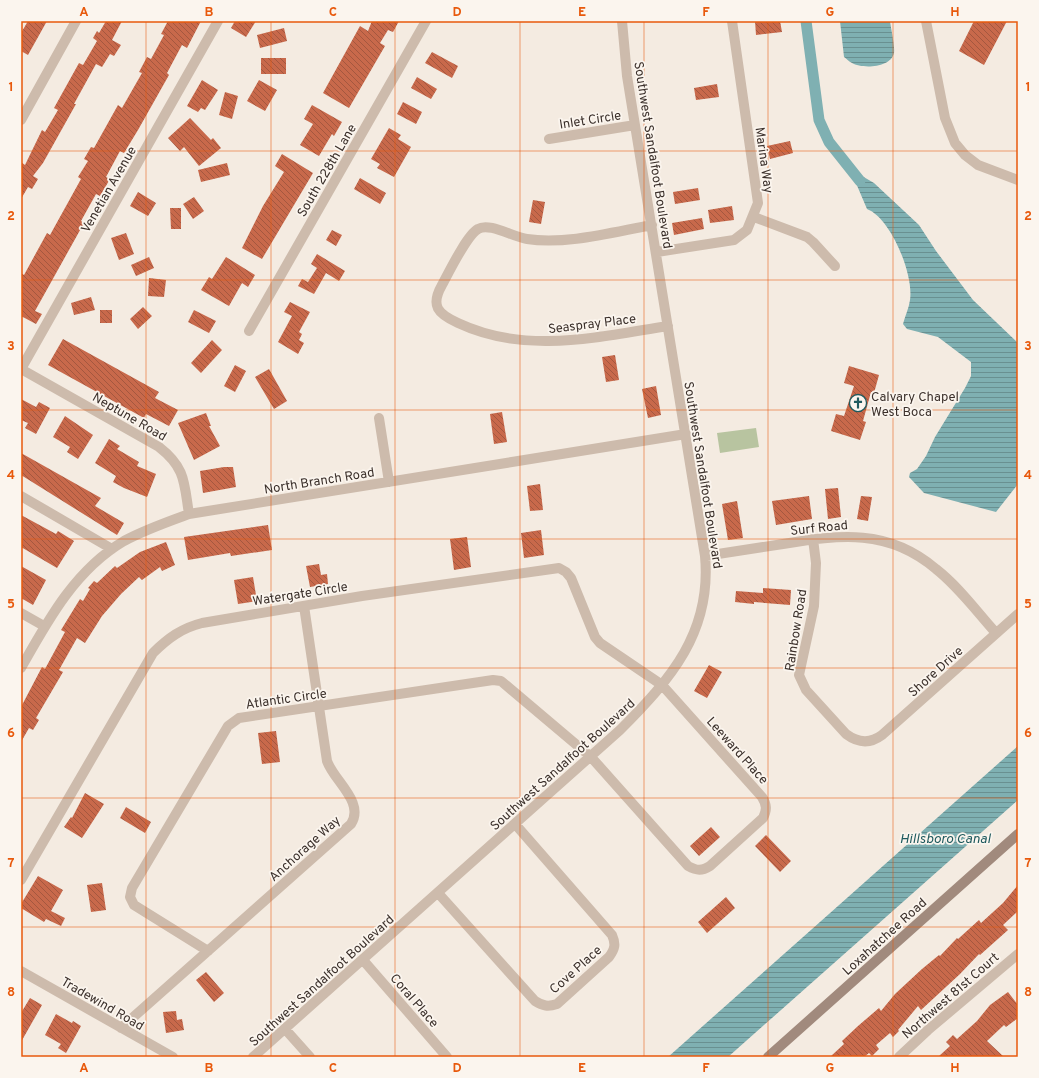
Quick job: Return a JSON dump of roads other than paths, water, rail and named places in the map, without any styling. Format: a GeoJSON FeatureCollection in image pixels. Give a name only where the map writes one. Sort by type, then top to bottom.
{"type":"FeatureCollection","features":[{"type":"Feature","properties":{"kind":"main road","name":"Loxahatchee Road"},"geometry":{"type":"LineString","coordinates":[[768,1057],[1018,834]]}},
{"type":"Feature","properties":{"kind":"street"},"geometry":{"type":"LineString","coordinates":[[21,120],[76,21]]}},
{"type":"Feature","properties":{"kind":"street","name":"Venetian Avenue"},"geometry":{"type":"LineString","coordinates":[[21,369],[218,21]]}},
{"type":"Feature","properties":{"kind":"street","name":"South 228th Lane"},"geometry":{"type":"LineString","coordinates":[[249,331],[426,21]]}},
{"type":"Feature","properties":{"kind":"street","name":"Southwest Sandalfoot Boulevard"},"geometry":{"type":"LineString","coordinates":[[254,1057],[642,709],[662,685],[697,629],[706,593],[705,556],[657,252],[626,69],[622,21]]}},
{"type":"Feature","properties":{"kind":"street","name":"Marina Way"},"geometry":{"type":"LineString","coordinates":[[657,252],[734,240],[747,230],[754,217],[758,203],[758,195],[732,21]]}},
{"type":"Feature","properties":{"kind":"street"},"geometry":{"type":"LineString","coordinates":[[926,21],[945,118],[955,143],[965,156],[978,165],[1018,180]]}},
{"type":"Feature","properties":{"kind":"street","name":"Inlet Circle"},"geometry":{"type":"LineString","coordinates":[[548,139],[635,125]]}},
{"type":"Feature","properties":{"kind":"street"},"geometry":{"type":"LineString","coordinates":[[754,217],[807,238],[813,242],[835,266]]}},
{"type":"Feature","properties":{"kind":"street","name":"Seaspray Place"},"geometry":{"type":"LineString","coordinates":[[652,225],[553,241],[525,239],[493,228],[485,227],[478,229],[470,236],[438,291],[436,304],[440,313],[446,318],[470,329],[512,340],[548,342],[573,341],[668,326]]}},
{"type":"Feature","properties":{"kind":"street","name":"Neptune Road"},"geometry":{"type":"LineString","coordinates":[[21,369],[159,447],[172,457],[184,478],[189,514]]}},
{"type":"Feature","properties":{"kind":"street"},"geometry":{"type":"LineString","coordinates":[[379,418],[389,482]]}},
{"type":"Feature","properties":{"kind":"street","name":"North Branch Road"},"geometry":{"type":"LineString","coordinates":[[21,668],[44,626],[79,578],[100,558],[112,549],[157,526],[189,514],[686,434]]}},
{"type":"Feature","properties":{"kind":"street"},"geometry":{"type":"LineString","coordinates":[[21,496],[112,549]]}},
{"type":"Feature","properties":{"kind":"street","name":"Surf Road"},"geometry":{"type":"LineString","coordinates":[[705,556],[841,536],[869,538],[888,542],[914,553],[933,566],[951,582],[996,633]]}},
{"type":"Feature","properties":{"kind":"street","name":"Rainbow Road"},"geometry":{"type":"LineString","coordinates":[[813,539],[816,563],[814,606],[812,624],[800,668],[800,679],[806,690],[846,734],[852,739],[865,742]]}},
{"type":"Feature","properties":{"kind":"street","name":"Watergate Circle"},"geometry":{"type":"LineString","coordinates":[[21,880],[153,653],[164,641],[181,630],[202,623],[304,606],[559,568],[566,572],[571,578],[594,637],[600,643],[662,685]]}},
{"type":"Feature","properties":{"kind":"street","name":"Anchorage Way"},"geometry":{"type":"LineString","coordinates":[[121,1028],[351,824],[355,817],[356,810],[353,802],[330,768],[327,761],[304,606]]}},
{"type":"Feature","properties":{"kind":"street"},"geometry":{"type":"LineString","coordinates":[[21,613],[44,626]]}},
{"type":"Feature","properties":{"kind":"street","name":"Shore Drive"},"geometry":{"type":"LineString","coordinates":[[865,742],[876,739],[882,735],[1018,614]]}},
{"type":"Feature","properties":{"kind":"street","name":"Atlantic Circle"},"geometry":{"type":"LineString","coordinates":[[208,951],[134,905],[130,897],[132,888],[228,726],[239,718],[493,680],[501,681],[591,756]]}},
{"type":"Feature","properties":{"kind":"street","name":"Leeward Place"},"geometry":{"type":"LineString","coordinates":[[591,756],[688,866],[695,870],[703,870],[710,866],[763,818],[766,810],[766,804],[762,796],[662,685]]}},
{"type":"Feature","properties":{"kind":"street","name":"Cove Place"},"geometry":{"type":"LineString","coordinates":[[438,893],[535,1001],[542,1005],[550,1006],[558,1004],[604,962],[614,951],[615,943],[612,935],[515,824]]}},
{"type":"Feature","properties":{"kind":"street","name":"Northwest 81st Court"},"geometry":{"type":"LineString","coordinates":[[899,1057],[928,1030],[1018,954]]}},
{"type":"Feature","properties":{"kind":"street","name":"Coral Place"},"geometry":{"type":"LineString","coordinates":[[363,960],[447,1057]]}},
{"type":"Feature","properties":{"kind":"street","name":"Tradewind Road"},"geometry":{"type":"LineString","coordinates":[[21,971],[173,1057]]}},
{"type":"Feature","properties":{"kind":"street"},"geometry":{"type":"LineString","coordinates":[[285,1029],[310,1057]]}},
{"type":"Feature","properties":{"kind":"water"},"geometry":{"type":"Polygon","coordinates":[[[840,21],[890,21],[894,50],[892,58],[888,62],[876,66],[862,66],[850,62],[844,57],[840,21]]]}},
{"type":"Feature","properties":{"kind":"water"},"geometry":{"type":"Polygon","coordinates":[[[850,169],[874,183],[919,225],[936,251],[973,300],[1018,343],[1018,484],[996,512],[924,493],[909,477],[910,473],[917,469],[926,456],[935,437],[965,388],[971,376],[971,362],[938,337],[907,329],[903,324],[910,300],[910,289],[908,276],[899,248],[892,235],[876,214],[867,209],[850,169]]]}},
{"type":"Feature","properties":{"kind":"water","name":"Hillsboro Canal"},"geometry":{"type":"Polygon","coordinates":[[[1018,746],[1018,800],[728,1057],[668,1057],[1018,746]]]}},
{"type":"Feature","properties":{"kind":"waterway"},"geometry":{"type":"LineString","coordinates":[[806,21],[819,120],[829,142],[860,181]]}},
{"type":"Feature","properties":{"kind":"place","name":"Calvary Chapel West Boca"},"geometry":{"type":"Point","coordinates":[858,403]}}]}
